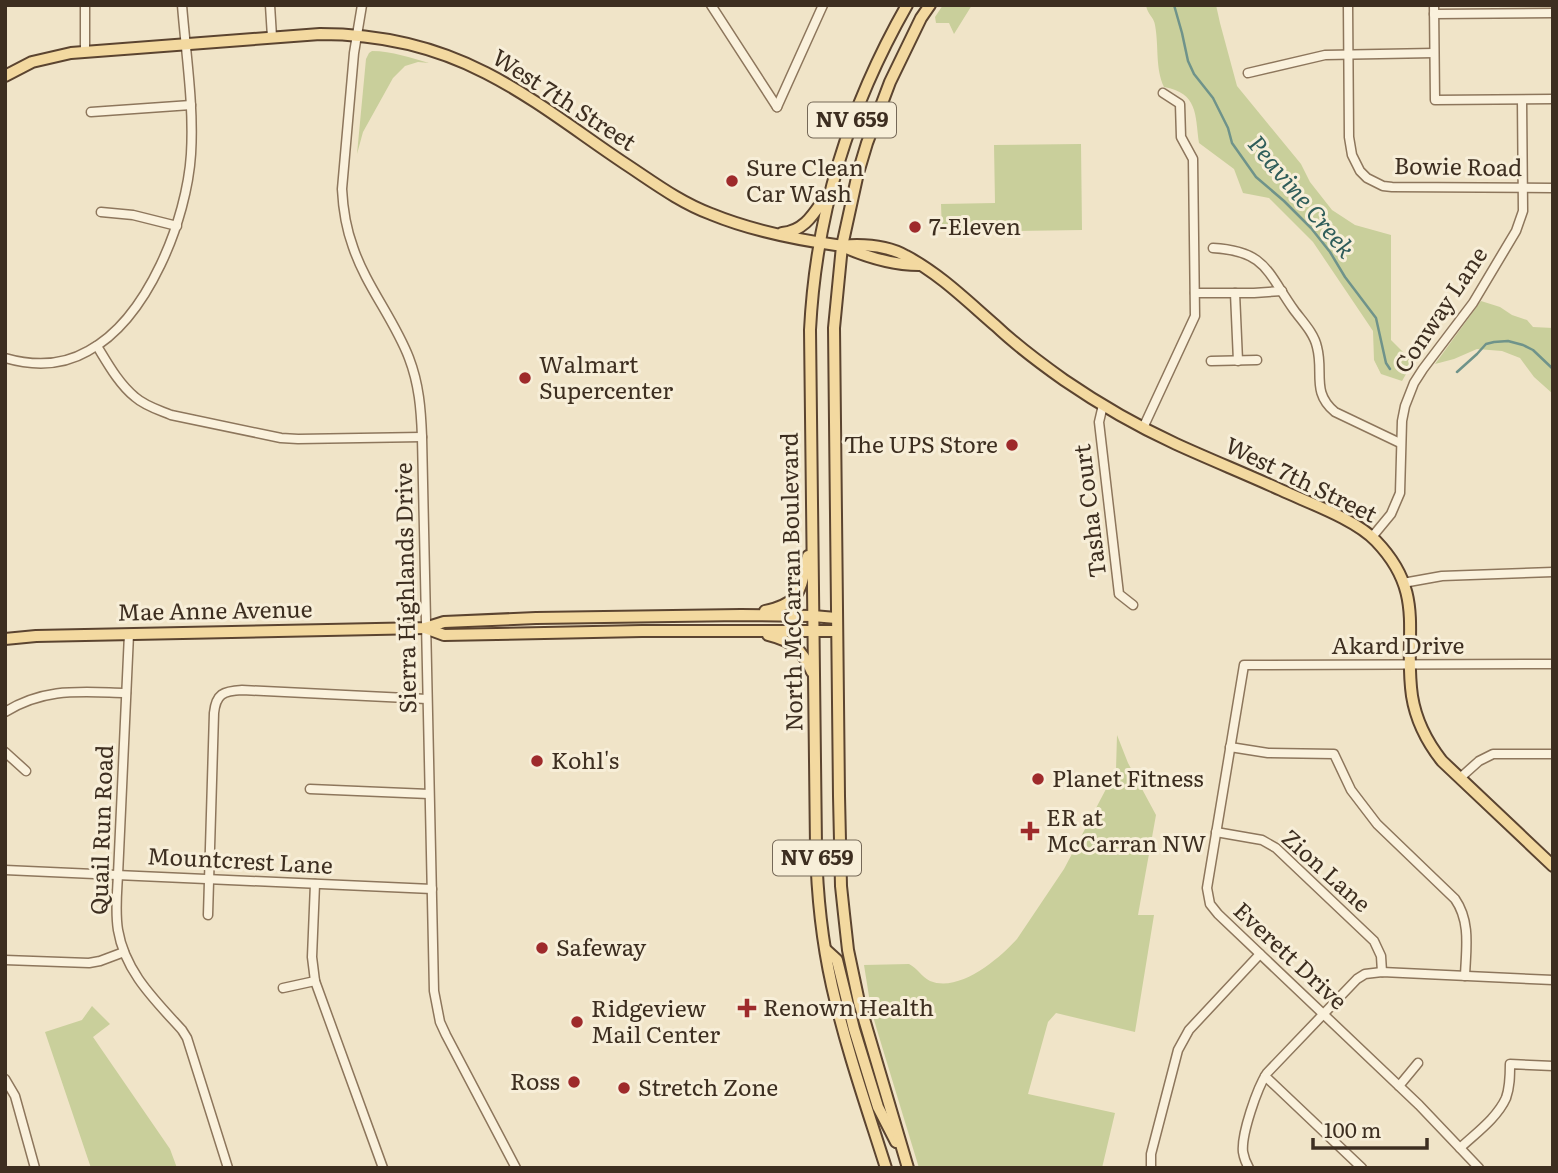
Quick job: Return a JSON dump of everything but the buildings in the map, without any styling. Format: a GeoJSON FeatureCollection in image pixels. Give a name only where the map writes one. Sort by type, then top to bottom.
{"type":"FeatureCollection","features":[{"type":"Feature","properties":{"kind":"main road","name":"North McCarran Boulevard"},"geometry":{"type":"LineString","coordinates":[[886,1168],[832,986],[820,908],[814,696],[810,330],[820,243],[838,160],[876,62],[907,5]]}},
{"type":"Feature","properties":{"kind":"main road","name":"North McCarran Boulevard"},"geometry":{"type":"LineString","coordinates":[[907,1162],[866,1031],[846,935],[841,873],[833,341],[842,246],[854,187],[890,82],[930,5]]}},
{"type":"Feature","properties":{"kind":"main road","name":"West 7th Street"},"geometry":{"type":"LineString","coordinates":[[5,76],[44,58],[85,51],[185,43],[320,34],[358,36],[410,44],[486,73],[685,203],[725,220],[771,233],[842,246],[876,246],[905,255],[944,280],[1037,360],[1103,405],[1174,443],[1339,517],[1372,537],[1386,553],[1403,583],[1409,603],[1412,697],[1423,731],[1433,750],[1553,866]]}},
{"type":"Feature","properties":{"kind":"main road"},"geometry":{"type":"LineString","coordinates":[[771,233],[786,233],[805,224],[831,187]]}},
{"type":"Feature","properties":{"kind":"main road"},"geometry":{"type":"LineString","coordinates":[[741,615],[778,608],[794,598],[801,586],[812,540]]}},
{"type":"Feature","properties":{"kind":"main road","name":"Mae Anne Avenue"},"geometry":{"type":"LineString","coordinates":[[5,639],[36,636],[425,628],[444,622],[536,618],[813,615],[836,618]]}},
{"type":"Feature","properties":{"kind":"main road","name":"Mae Anne Avenue"},"geometry":{"type":"LineString","coordinates":[[425,628],[444,635],[837,631]]}},
{"type":"Feature","properties":{"kind":"main road"},"geometry":{"type":"LineString","coordinates":[[755,632],[785,640],[801,651],[814,677],[814,696]]}},
{"type":"Feature","properties":{"kind":"main road"},"geometry":{"type":"LineString","coordinates":[[826,950],[834,956],[839,966],[854,1030],[878,1107],[907,1162]]}},
{"type":"Feature","properties":{"kind":"street"},"geometry":{"type":"LineString","coordinates":[[85,5],[85,51]]}},
{"type":"Feature","properties":{"kind":"street"},"geometry":{"type":"LineString","coordinates":[[5,358],[28,363],[58,362],[72,359],[97,346],[117,328],[145,292],[167,253],[177,226],[191,157],[191,105],[182,5]]}},
{"type":"Feature","properties":{"kind":"street"},"geometry":{"type":"LineString","coordinates":[[270,5],[272,37]]}},
{"type":"Feature","properties":{"kind":"street","name":"Sierra Highlands Drive"},"geometry":{"type":"LineString","coordinates":[[362,5],[354,53],[342,189],[343,208],[354,250],[400,338],[419,391],[434,991],[440,1021],[446,1035],[516,1168]]}},
{"type":"Feature","properties":{"kind":"street"},"geometry":{"type":"LineString","coordinates":[[710,5],[777,107],[822,5]]}},
{"type":"Feature","properties":{"kind":"street","name":"Bowie Road"},"geometry":{"type":"LineString","coordinates":[[1348,5],[1349,138],[1353,158],[1367,178],[1383,186],[1553,188]]}},
{"type":"Feature","properties":{"kind":"street"},"geometry":{"type":"LineString","coordinates":[[1553,13],[1520,9],[1434,10],[1435,100],[1553,99]]}},
{"type":"Feature","properties":{"kind":"street"},"geometry":{"type":"LineString","coordinates":[[1248,73],[1325,55],[1434,53]]}},
{"type":"Feature","properties":{"kind":"street"},"geometry":{"type":"LineString","coordinates":[[1143,428],[1195,316],[1193,159],[1181,138],[1180,104],[1163,93]]}},
{"type":"Feature","properties":{"kind":"street","name":"Conway Lane"},"geometry":{"type":"LineString","coordinates":[[1372,537],[1391,514],[1400,493],[1402,421],[1415,383],[1473,303],[1516,231],[1523,211],[1522,100]]}},
{"type":"Feature","properties":{"kind":"street"},"geometry":{"type":"LineString","coordinates":[[91,112],[191,105]]}},
{"type":"Feature","properties":{"kind":"street"},"geometry":{"type":"LineString","coordinates":[[101,212],[133,215],[177,226]]}},
{"type":"Feature","properties":{"kind":"street"},"geometry":{"type":"LineString","coordinates":[[1213,248],[1241,251],[1272,274],[1316,343],[1320,392],[1328,407],[1401,443]]}},
{"type":"Feature","properties":{"kind":"street"},"geometry":{"type":"LineString","coordinates":[[1195,293],[1282,291]]}},
{"type":"Feature","properties":{"kind":"street"},"geometry":{"type":"LineString","coordinates":[[1235,293],[1238,361]]}},
{"type":"Feature","properties":{"kind":"street"},"geometry":{"type":"LineString","coordinates":[[97,346],[136,398],[171,415],[281,438],[422,437]]}},
{"type":"Feature","properties":{"kind":"street"},"geometry":{"type":"LineString","coordinates":[[1210,362],[1257,360]]}},
{"type":"Feature","properties":{"kind":"street","name":"Tasha Court"},"geometry":{"type":"LineString","coordinates":[[1103,405],[1099,422],[1119,594],[1133,606]]}},
{"type":"Feature","properties":{"kind":"street"},"geometry":{"type":"LineString","coordinates":[[1403,583],[1442,576],[1553,572]]}},
{"type":"Feature","properties":{"kind":"street","name":"Quail Run Road"},"geometry":{"type":"LineString","coordinates":[[129,634],[118,929],[124,953],[137,979],[187,1038],[228,1168]]}},
{"type":"Feature","properties":{"kind":"street","name":"Akard Drive"},"geometry":{"type":"LineString","coordinates":[[1244,666],[1553,664]]}},
{"type":"Feature","properties":{"kind":"street","name":"Everett Drive"},"geometry":{"type":"LineString","coordinates":[[1244,666],[1207,888],[1210,904],[1217,915],[1399,1086],[1479,1168]]}},
{"type":"Feature","properties":{"kind":"street"},"geometry":{"type":"LineString","coordinates":[[208,915],[214,713],[215,702],[221,695],[242,690],[427,699]]}},
{"type":"Feature","properties":{"kind":"street"},"geometry":{"type":"LineString","coordinates":[[5,712],[27,700],[55,692],[126,693]]}},
{"type":"Feature","properties":{"kind":"street"},"geometry":{"type":"LineString","coordinates":[[1230,747],[1268,753],[1334,754],[1351,790],[1369,816],[1461,907],[1466,926],[1465,976]]}},
{"type":"Feature","properties":{"kind":"street"},"geometry":{"type":"LineString","coordinates":[[5,752],[26,771]]}},
{"type":"Feature","properties":{"kind":"street"},"geometry":{"type":"LineString","coordinates":[[1460,778],[1479,761],[1493,754],[1553,754]]}},
{"type":"Feature","properties":{"kind":"street"},"geometry":{"type":"LineString","coordinates":[[310,789],[429,794]]}},
{"type":"Feature","properties":{"kind":"street","name":"Zion Lane"},"geometry":{"type":"LineString","coordinates":[[1216,832],[1262,840],[1276,848],[1374,941],[1381,956],[1382,972]]}},
{"type":"Feature","properties":{"kind":"street","name":"Mountcrest Lane"},"geometry":{"type":"LineString","coordinates":[[5,870],[432,889]]}},
{"type":"Feature","properties":{"kind":"street"},"geometry":{"type":"LineString","coordinates":[[315,884],[312,957],[315,981],[383,1168]]}},
{"type":"Feature","properties":{"kind":"street"},"geometry":{"type":"LineString","coordinates":[[5,960],[89,963],[124,953]]}},
{"type":"Feature","properties":{"kind":"street"},"geometry":{"type":"LineString","coordinates":[[1151,1168],[1154,1141],[1182,1040],[1260,954]]}},
{"type":"Feature","properties":{"kind":"street"},"geometry":{"type":"LineString","coordinates":[[1247,1164],[1243,1144],[1255,1096],[1265,1076],[1357,978],[1382,972],[1553,980]]}},
{"type":"Feature","properties":{"kind":"street"},"geometry":{"type":"LineString","coordinates":[[283,988],[315,981]]}},
{"type":"Feature","properties":{"kind":"street"},"geometry":{"type":"LineString","coordinates":[[1399,1086],[1418,1063]]}},
{"type":"Feature","properties":{"kind":"street"},"geometry":{"type":"LineString","coordinates":[[1460,1148],[1502,1106],[1509,1086],[1510,1064],[1553,1066]]}},
{"type":"Feature","properties":{"kind":"street"},"geometry":{"type":"LineString","coordinates":[[1265,1076],[1362,1168]]}},
{"type":"Feature","properties":{"kind":"street"},"geometry":{"type":"LineString","coordinates":[[5,1079],[15,1096],[35,1168]]}},
{"type":"Feature","properties":{"kind":"green space"},"geometry":{"type":"Polygon","coordinates":[[[943,5],[972,5],[954,34],[949,23],[936,23],[935,17],[943,5]]]}},
{"type":"Feature","properties":{"kind":"green space"},"geometry":{"type":"Polygon","coordinates":[[[1146,5],[1216,5],[1237,86],[1301,164],[1310,182],[1332,210],[1355,225],[1391,235],[1391,340],[1413,362],[1402,381],[1381,374],[1374,360],[1373,331],[1313,242],[1269,198],[1243,193],[1234,169],[1199,143],[1193,106],[1183,94],[1164,87],[1161,80],[1155,25],[1146,5]]]}},
{"type":"Feature","properties":{"kind":"green space"},"geometry":{"type":"Polygon","coordinates":[[[372,51],[394,53],[429,63],[418,62],[405,66],[393,78],[363,132],[357,154],[366,59],[372,51]]]}},
{"type":"Feature","properties":{"kind":"green space"},"geometry":{"type":"Polygon","coordinates":[[[1081,144],[1082,230],[942,232],[941,204],[995,203],[994,145],[1081,144]]]}},
{"type":"Feature","properties":{"kind":"green space"},"geometry":{"type":"Polygon","coordinates":[[[1481,301],[1527,320],[1533,327],[1553,328],[1553,394],[1534,377],[1520,358],[1502,351],[1477,349],[1435,364],[1481,301]]]}},
{"type":"Feature","properties":{"kind":"green space"},"geometry":{"type":"Polygon","coordinates":[[[1117,735],[1128,763],[1156,815],[1138,915],[1154,915],[1135,1032],[1056,1013],[1048,1022],[1028,1094],[1115,1113],[1102,1168],[919,1168],[871,1009],[864,965],[909,964],[930,981],[941,983],[966,978],[1000,956],[1017,939],[1064,869],[1116,770],[1117,735]]]}},
{"type":"Feature","properties":{"kind":"green space"},"geometry":{"type":"Polygon","coordinates":[[[92,1006],[110,1024],[93,1037],[170,1149],[177,1168],[91,1168],[45,1032],[82,1020],[92,1006]]]}},
{"type":"Feature","properties":{"kind":"waterway","name":"Peavine Creek"},"geometry":{"type":"LineString","coordinates":[[1174,5],[1188,61],[1194,74],[1213,98],[1228,128],[1232,143],[1256,177],[1311,228],[1330,252],[1376,318],[1386,363],[1390,369]]}},
{"type":"Feature","properties":{"kind":"waterway","name":"Peavine Creek"},"geometry":{"type":"LineString","coordinates":[[1457,372],[1486,344],[1508,341],[1533,350],[1553,369]]}},
{"type":"Feature","properties":{"kind":"place","name":"Sure Clean Car Wash"},"geometry":{"type":"Point","coordinates":[732,181]}},
{"type":"Feature","properties":{"kind":"place","name":"7-Eleven"},"geometry":{"type":"Point","coordinates":[915,227]}},
{"type":"Feature","properties":{"kind":"place","name":"Walmart Supercenter"},"geometry":{"type":"Point","coordinates":[525,378]}},
{"type":"Feature","properties":{"kind":"place","name":"The UPS Store"},"geometry":{"type":"Point","coordinates":[1012,445]}},
{"type":"Feature","properties":{"kind":"place","name":"Kohl's"},"geometry":{"type":"Point","coordinates":[537,761]}},
{"type":"Feature","properties":{"kind":"place","name":"Planet Fitness"},"geometry":{"type":"Point","coordinates":[1038,779]}},
{"type":"Feature","properties":{"kind":"place","name":"ER at McCarran NW"},"geometry":{"type":"Point","coordinates":[1030,831]}},
{"type":"Feature","properties":{"kind":"place","name":"Safeway"},"geometry":{"type":"Point","coordinates":[542,948]}},
{"type":"Feature","properties":{"kind":"place","name":"Renown Health"},"geometry":{"type":"Point","coordinates":[747,1008]}},
{"type":"Feature","properties":{"kind":"place","name":"Ridgeview Mail Center"},"geometry":{"type":"Point","coordinates":[577,1022]}},
{"type":"Feature","properties":{"kind":"place","name":"Ross"},"geometry":{"type":"Point","coordinates":[574,1082]}},
{"type":"Feature","properties":{"kind":"place","name":"Stretch Zone"},"geometry":{"type":"Point","coordinates":[624,1088]}}]}
